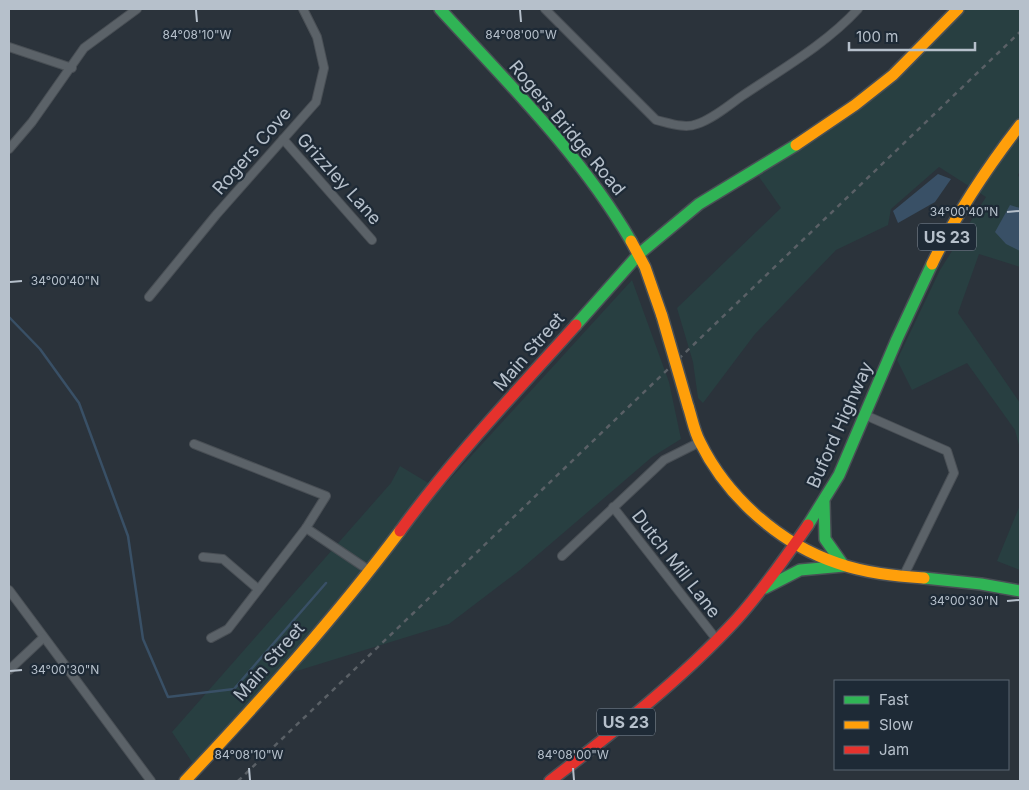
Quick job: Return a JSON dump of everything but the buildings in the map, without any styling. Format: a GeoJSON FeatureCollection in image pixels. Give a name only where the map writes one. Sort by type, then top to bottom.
{"type":"FeatureCollection","features":[{"type":"Feature","properties":{"kind":"street"},"geometry":{"type":"LineString","coordinates":[[9,149],[32,122],[72,68],[84,48],[136,9]]}},
{"type":"Feature","properties":{"kind":"street","name":"Rogers Cove"},"geometry":{"type":"LineString","coordinates":[[149,297],[216,216],[316,102],[324,68],[317,37],[303,9]]}},
{"type":"Feature","properties":{"kind":"street","name":"Rogers Bridge Road"},"geometry":{"type":"LineString","coordinates":[[440,9],[542,120],[604,194],[639,254],[662,316],[700,442],[731,488],[794,544],[819,558],[844,566]]}},
{"type":"Feature","properties":{"kind":"street"},"geometry":{"type":"LineString","coordinates":[[545,9],[656,120],[677,126],[697,125],[729,105],[801,57],[858,9]]}},
{"type":"Feature","properties":{"kind":"street","name":"Main Street"},"geometry":{"type":"LineString","coordinates":[[185,781],[265,695],[370,571],[442,478],[639,254],[700,204],[811,136],[854,105],[893,75],[958,9]]}},
{"type":"Feature","properties":{"kind":"street"},"geometry":{"type":"LineString","coordinates":[[9,47],[72,68]]}},
{"type":"Feature","properties":{"kind":"street","name":"Buford Highway"},"geometry":{"type":"LineString","coordinates":[[550,781],[618,730],[717,640],[757,593],[794,544],[824,502],[865,416],[932,264],[981,178],[1020,127]]}},
{"type":"Feature","properties":{"kind":"street","name":"Grizzley Lane"},"geometry":{"type":"LineString","coordinates":[[283,139],[372,240]]}},
{"type":"Feature","properties":{"kind":"street"},"geometry":{"type":"LineString","coordinates":[[865,416],[947,451],[954,472],[904,575]]}},
{"type":"Feature","properties":{"kind":"street","name":"Dutch Mill Lane"},"geometry":{"type":"LineString","coordinates":[[562,556],[664,460],[700,442]]}},
{"type":"Feature","properties":{"kind":"street"},"geometry":{"type":"LineString","coordinates":[[194,444],[326,496],[306,528],[228,629],[211,638]]}},
{"type":"Feature","properties":{"kind":"street"},"geometry":{"type":"LineString","coordinates":[[824,502],[825,539],[844,566]]}},
{"type":"Feature","properties":{"kind":"street","name":"Dutch Mill Lane"},"geometry":{"type":"LineString","coordinates":[[613,507],[717,640]]}},
{"type":"Feature","properties":{"kind":"street"},"geometry":{"type":"LineString","coordinates":[[306,528],[370,571]]}},
{"type":"Feature","properties":{"kind":"street"},"geometry":{"type":"LineString","coordinates":[[203,557],[223,559],[258,589]]}},
{"type":"Feature","properties":{"kind":"street"},"geometry":{"type":"LineString","coordinates":[[757,593],[787,574],[806,569],[827,570],[844,566],[904,575],[981,583],[1020,590]]}},
{"type":"Feature","properties":{"kind":"street"},"geometry":{"type":"LineString","coordinates":[[9,590],[151,781]]}},
{"type":"Feature","properties":{"kind":"street"},"geometry":{"type":"LineString","coordinates":[[9,670],[43,638]]}},
{"type":"Feature","properties":{"kind":"green space"},"geometry":{"type":"Polygon","coordinates":[[[957,9],[1020,9],[1020,171],[1018,175],[1020,179],[1020,267],[979,254],[958,313],[1020,403],[1020,449],[1015,430],[967,363],[912,390],[897,360],[940,270],[986,197],[939,167],[891,209],[888,225],[836,250],[755,334],[703,403],[698,398],[693,362],[677,308],[781,208],[757,174],[840,119],[957,9]]]}},
{"type":"Feature","properties":{"kind":"green space"},"geometry":{"type":"Polygon","coordinates":[[[632,280],[669,382],[681,439],[652,457],[520,570],[449,624],[287,674],[194,765],[172,732],[391,483],[400,466],[440,490],[632,280]]]}},
{"type":"Feature","properties":{"kind":"green space"},"geometry":{"type":"Polygon","coordinates":[[[1020,505],[1020,570],[997,561],[1020,505]]]}},
{"type":"Feature","properties":{"kind":"water"},"geometry":{"type":"Polygon","coordinates":[[[938,174],[951,179],[935,202],[898,223],[893,211],[938,174]]]}},
{"type":"Feature","properties":{"kind":"water"},"geometry":{"type":"Polygon","coordinates":[[[1010,205],[1020,208],[1020,251],[1006,244],[995,232],[1010,205]]]}},
{"type":"Feature","properties":{"kind":"waterway"},"geometry":{"type":"LineString","coordinates":[[9,317],[40,349],[79,403],[128,536],[143,639],[168,697],[234,689],[326,583]]}},
{"type":"Feature","properties":{"kind":"railway"},"geometry":{"type":"LineString","coordinates":[[238,781],[1020,32]]}},
{"type":"Feature","properties":{"kind":"traffic: fast"},"geometry":{"type":"LineString","coordinates":[[440,9],[517,92],[566,149],[611,209],[631,241]]}},
{"type":"Feature","properties":{"kind":"traffic: fast"},"geometry":{"type":"LineString","coordinates":[[576,325],[639,254],[699,204],[796,145]]}},
{"type":"Feature","properties":{"kind":"traffic: fast"},"geometry":{"type":"LineString","coordinates":[[808,525],[839,475],[897,339],[932,264]]}},
{"type":"Feature","properties":{"kind":"traffic: fast"},"geometry":{"type":"LineString","coordinates":[[765,588],[800,570],[844,566],[825,539],[824,502]]}},
{"type":"Feature","properties":{"kind":"traffic: fast"},"geometry":{"type":"LineString","coordinates":[[924,578],[981,584],[1020,591]]}},
{"type":"Feature","properties":{"kind":"traffic: slow"},"geometry":{"type":"LineString","coordinates":[[796,145],[855,105],[893,75],[958,9]]}},
{"type":"Feature","properties":{"kind":"traffic: slow"},"geometry":{"type":"LineString","coordinates":[[932,264],[972,192],[1020,125]]}},
{"type":"Feature","properties":{"kind":"traffic: slow"},"geometry":{"type":"LineString","coordinates":[[631,241],[645,267],[662,316]]}},
{"type":"Feature","properties":{"kind":"traffic: slow"},"geometry":{"type":"LineString","coordinates":[[662,316],[688,406]]}},
{"type":"Feature","properties":{"kind":"traffic: slow"},"geometry":{"type":"LineString","coordinates":[[688,406],[698,438],[711,462],[740,499],[776,531],[795,544],[837,563],[880,574],[924,578]]}},
{"type":"Feature","properties":{"kind":"traffic: slow"},"geometry":{"type":"LineString","coordinates":[[185,781],[296,659],[400,531]]}},
{"type":"Feature","properties":{"kind":"traffic: jam"},"geometry":{"type":"LineString","coordinates":[[400,531],[463,451],[576,325]]}},
{"type":"Feature","properties":{"kind":"traffic: jam"},"geometry":{"type":"LineString","coordinates":[[550,781],[647,704],[716,641],[756,597],[808,525]]}}]}
